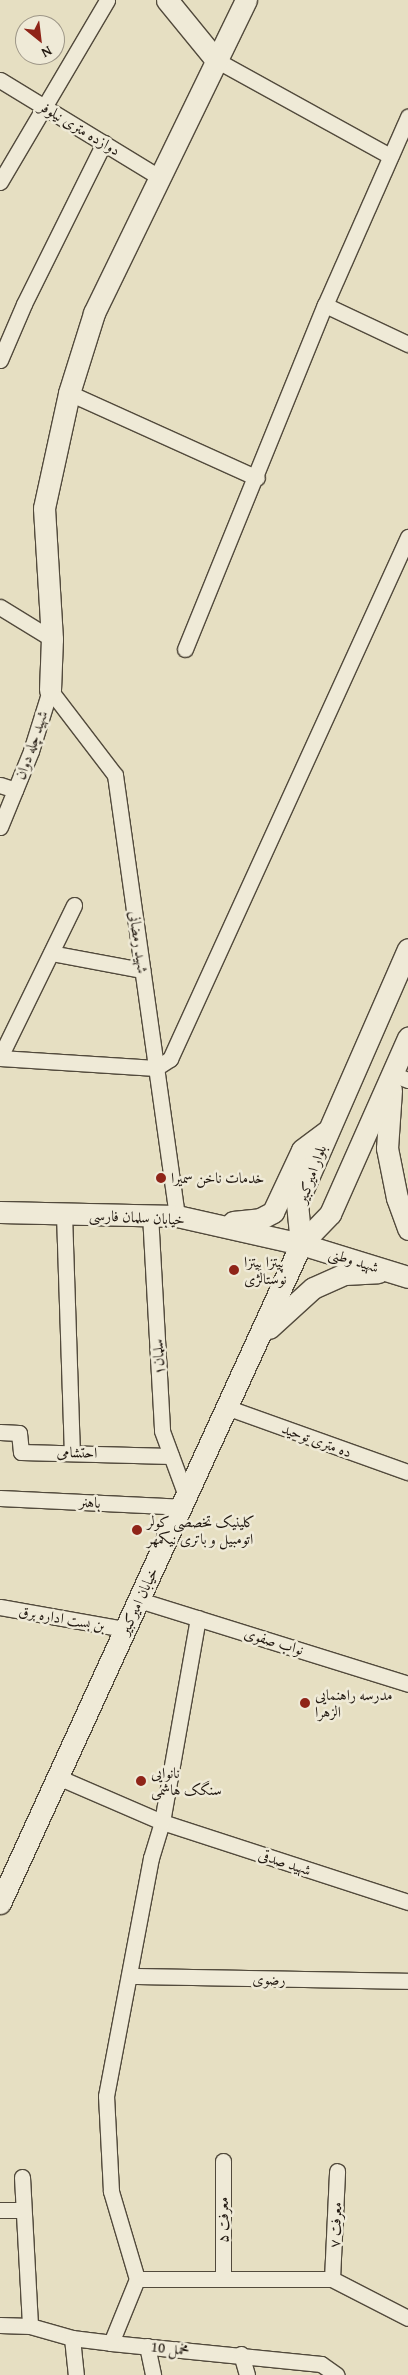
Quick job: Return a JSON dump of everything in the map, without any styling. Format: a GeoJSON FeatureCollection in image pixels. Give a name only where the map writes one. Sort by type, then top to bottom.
{"type":"FeatureCollection","features":[{"type":"Feature","properties":{"kind":"main road"},"geometry":{"type":"LineString","coordinates":[[167,0],[216,60]]}},
{"type":"Feature","properties":{"kind":"main road"},"geometry":{"type":"LineString","coordinates":[[50,690],[52,639],[44,508],[69,393],[94,313],[246,0]]}},
{"type":"Feature","properties":{"kind":"main road","name":"بلوار امیرکبیر"},"geometry":{"type":"LineString","coordinates":[[301,1244],[297,1203],[408,949]]}},
{"type":"Feature","properties":{"kind":"main road","name":"بلوار امیرکبیر"},"geometry":{"type":"LineString","coordinates":[[301,1244],[330,1214],[400,1077],[408,1038]]}},
{"type":"Feature","properties":{"kind":"main road"},"geometry":{"type":"LineString","coordinates":[[400,1077],[387,1148],[397,1198],[408,1229]]}},
{"type":"Feature","properties":{"kind":"main road"},"geometry":{"type":"LineString","coordinates":[[216,1224],[260,1219],[273,1212],[302,1150],[327,1131]]}},
{"type":"Feature","properties":{"kind":"main road","name":"خیابان سلمان فارسی"},"geometry":{"type":"LineString","coordinates":[[0,1212],[177,1216],[301,1244]]}},
{"type":"Feature","properties":{"kind":"main road","name":"شهید وطنی"},"geometry":{"type":"LineString","coordinates":[[301,1244],[398,1274]]}},
{"type":"Feature","properties":{"kind":"main road","name":"خیابان امیرکبیر"},"geometry":{"type":"LineString","coordinates":[[0,1903],[301,1244]]}},
{"type":"Feature","properties":{"kind":"main road"},"geometry":{"type":"LineString","coordinates":[[255,1346],[276,1319],[313,1288],[345,1274],[398,1274]]}},
{"type":"Feature","properties":{"kind":"street"},"geometry":{"type":"LineString","coordinates":[[0,182],[107,0]]}},
{"type":"Feature","properties":{"kind":"street"},"geometry":{"type":"LineString","coordinates":[[216,60],[390,156]]}},
{"type":"Feature","properties":{"kind":"street","name":"دوازده متری نیلوفر"},"geometry":{"type":"LineString","coordinates":[[0,80],[159,177]]}},
{"type":"Feature","properties":{"kind":"street"},"geometry":{"type":"LineString","coordinates":[[185,649],[257,478],[325,305],[408,118]]}},
{"type":"Feature","properties":{"kind":"street"},"geometry":{"type":"LineString","coordinates":[[0,360],[24,304],[104,143]]}},
{"type":"Feature","properties":{"kind":"street"},"geometry":{"type":"LineString","coordinates":[[325,305],[408,344]]}},
{"type":"Feature","properties":{"kind":"street"},"geometry":{"type":"LineString","coordinates":[[69,393],[257,478]]}},
{"type":"Feature","properties":{"kind":"street"},"geometry":{"type":"LineString","coordinates":[[74,905],[0,1057],[156,1068],[176,1053],[408,537]]}},
{"type":"Feature","properties":{"kind":"street"},"geometry":{"type":"LineString","coordinates":[[0,607],[52,639]]}},
{"type":"Feature","properties":{"kind":"street","name":"شهید رمضانی"},"geometry":{"type":"LineString","coordinates":[[50,690],[116,775],[177,1216]]}},
{"type":"Feature","properties":{"kind":"street","name":"شهید چله دوان"},"geometry":{"type":"LineString","coordinates":[[0,827],[16,790],[50,690]]}},
{"type":"Feature","properties":{"kind":"street"},"geometry":{"type":"LineString","coordinates":[[0,786],[16,790]]}},
{"type":"Feature","properties":{"kind":"street"},"geometry":{"type":"LineString","coordinates":[[51,952],[142,970]]}},
{"type":"Feature","properties":{"kind":"street"},"geometry":{"type":"LineString","coordinates":[[64,1214],[72,1451]]}},
{"type":"Feature","properties":{"kind":"street","name":"سلمان۱"},"geometry":{"type":"LineString","coordinates":[[150,1214],[162,1431],[183,1501]]}},
{"type":"Feature","properties":{"kind":"street","name":"ده متری توحید"},"geometry":{"type":"LineString","coordinates":[[226,1407],[408,1472]]}},
{"type":"Feature","properties":{"kind":"street","name":"احتشامی"},"geometry":{"type":"LineString","coordinates":[[0,1432],[19,1433],[21,1452],[72,1451],[171,1456]]}},
{"type":"Feature","properties":{"kind":"street","name":"باهنر"},"geometry":{"type":"LineString","coordinates":[[0,1498],[183,1501]]}},
{"type":"Feature","properties":{"kind":"street","name":"نواب صفوی"},"geometry":{"type":"LineString","coordinates":[[138,1600],[408,1684]]}},
{"type":"Feature","properties":{"kind":"street","name":"بن بست اداره برق"},"geometry":{"type":"LineString","coordinates":[[0,1608],[125,1629]]}},
{"type":"Feature","properties":{"kind":"street"},"geometry":{"type":"LineString","coordinates":[[111,2343],[137,2278],[110,2191],[106,2096],[151,1858],[162,1822],[198,1618]]}},
{"type":"Feature","properties":{"kind":"street","name":"شهید صدقی"},"geometry":{"type":"LineString","coordinates":[[58,1777],[162,1822],[408,1902]]}},
{"type":"Feature","properties":{"kind":"street","name":"رضوی"},"geometry":{"type":"LineString","coordinates":[[130,1976],[408,1981]]}},
{"type":"Feature","properties":{"kind":"street","name":"معرفت ۵"},"geometry":{"type":"LineString","coordinates":[[223,2161],[223,2279]]}},
{"type":"Feature","properties":{"kind":"street","name":"معرفت ۷"},"geometry":{"type":"LineString","coordinates":[[332,2279],[337,2171]]}},
{"type":"Feature","properties":{"kind":"street"},"geometry":{"type":"LineString","coordinates":[[22,2177],[30,2326]]}},
{"type":"Feature","properties":{"kind":"street"},"geometry":{"type":"LineString","coordinates":[[0,2210],[23,2210]]}},
{"type":"Feature","properties":{"kind":"street"},"geometry":{"type":"LineString","coordinates":[[137,2278],[332,2279],[407,2316]]}},
{"type":"Feature","properties":{"kind":"street","name":"مخمل 10"},"geometry":{"type":"LineString","coordinates":[[0,2325],[30,2326],[72,2338],[111,2343],[241,2354],[321,2364],[337,2375]]}},
{"type":"Feature","properties":{"kind":"street"},"geometry":{"type":"LineString","coordinates":[[72,2338],[76,2375]]}},
{"type":"Feature","properties":{"kind":"street"},"geometry":{"type":"LineString","coordinates":[[147,2346],[153,2375]]}},
{"type":"Feature","properties":{"kind":"street"},"geometry":{"type":"LineString","coordinates":[[241,2354],[246,2375]]}},
{"type":"Feature","properties":{"kind":"place","name":"خدمات ناخن سمیرا"},"geometry":{"type":"Point","coordinates":[161,1178]}},
{"type":"Feature","properties":{"kind":"place","name":"پیتزا پیتزا نوستالژی"},"geometry":{"type":"Point","coordinates":[234,1270]}},
{"type":"Feature","properties":{"kind":"place","name":"کلینیک تخصصی کولر اتومبیل و باتری نیکمهر"},"geometry":{"type":"Point","coordinates":[137,1530]}},
{"type":"Feature","properties":{"kind":"place","name":"مدرسه راهنمایی الزهرا"},"geometry":{"type":"Point","coordinates":[305,1703]}},
{"type":"Feature","properties":{"kind":"place","name":"نانوایی سنگک هاشمی"},"geometry":{"type":"Point","coordinates":[141,1781]}}]}
